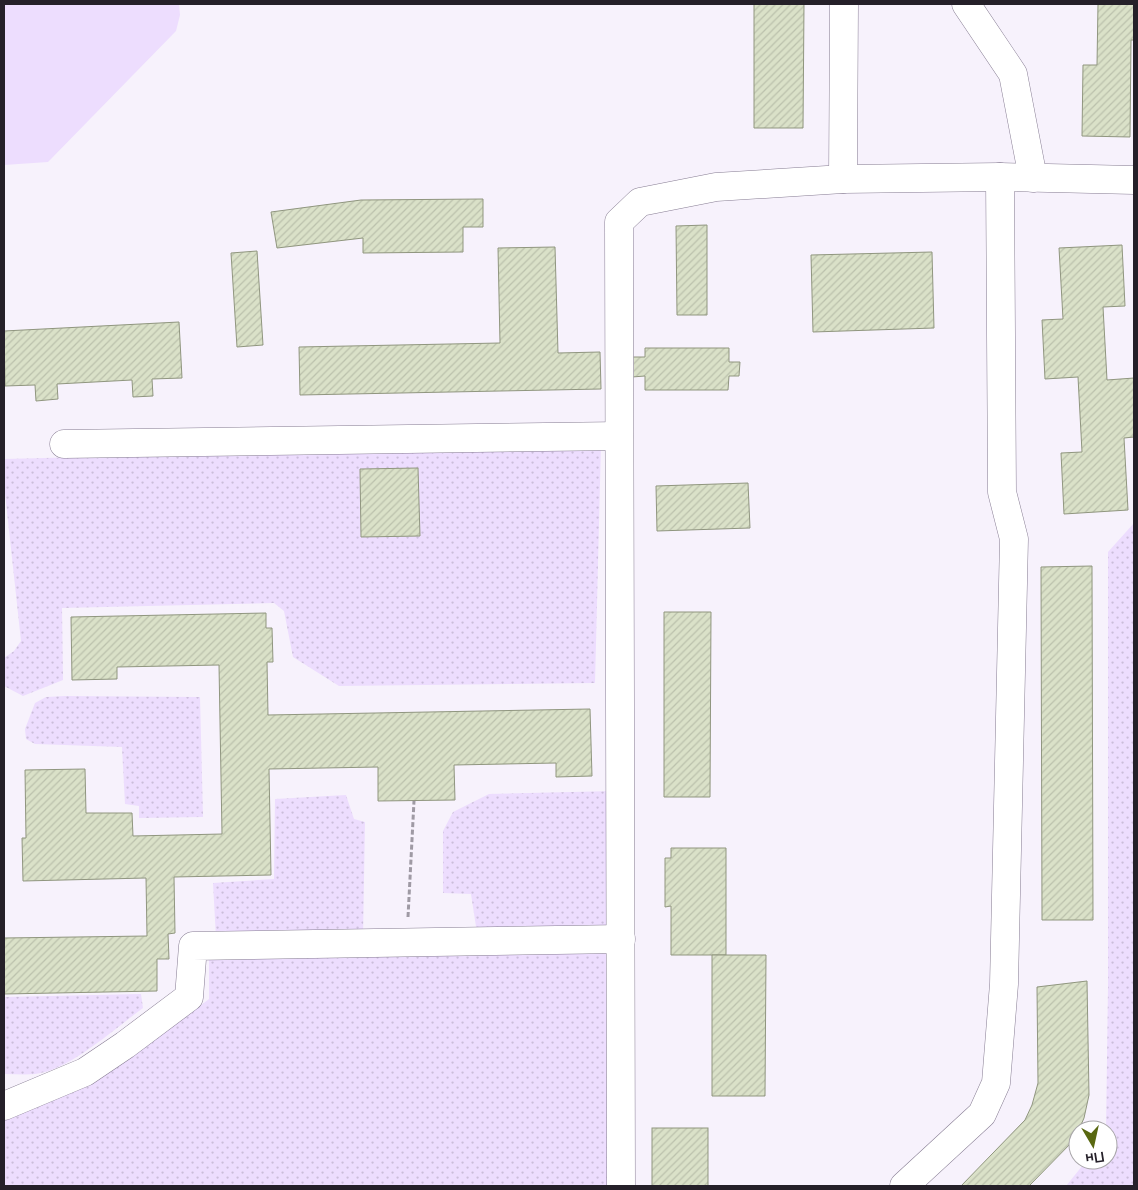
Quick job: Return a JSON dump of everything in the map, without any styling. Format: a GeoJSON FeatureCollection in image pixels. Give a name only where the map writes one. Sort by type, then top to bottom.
{"type":"FeatureCollection","features":[{"type":"Feature","properties":{"kind":"street"},"geometry":{"type":"LineString","coordinates":[[843,178],[844,4]]}},
{"type":"Feature","properties":{"kind":"street"},"geometry":{"type":"LineString","coordinates":[[966,4],[1013,74],[1033,178]]}},
{"type":"Feature","properties":{"kind":"street"},"geometry":{"type":"LineString","coordinates":[[622,1186],[619,222],[640,202],[716,187],[843,178],[1134,180]]}},
{"type":"Feature","properties":{"kind":"street"},"geometry":{"type":"LineString","coordinates":[[904,1186],[982,1114],[996,1083],[1004,984],[1014,539],[1002,492],[1000,178]]}},
{"type":"Feature","properties":{"kind":"street"},"geometry":{"type":"LineString","coordinates":[[64,444],[619,436]]}},
{"type":"Feature","properties":{"kind":"street"},"geometry":{"type":"LineString","coordinates":[[4,1106],[85,1072],[125,1046],[189,997],[193,946],[621,939]]}},
{"type":"Feature","properties":{"kind":"path"},"geometry":{"type":"LineString","coordinates":[[407,943],[414,800]]}},
{"type":"Feature","properties":{"kind":"shaded area"},"geometry":{"type":"Polygon","coordinates":[[[4,4],[179,4],[180,15],[176,31],[48,162],[4,165],[4,4]]]}},
{"type":"Feature","properties":{"kind":"shaded area"},"geometry":{"type":"Polygon","coordinates":[[[601,444],[595,683],[339,686],[293,657],[284,611],[274,603],[62,608],[63,680],[23,696],[4,686],[4,658],[14,651],[21,641],[4,484],[4,459],[601,444]],[[418,468],[360,469],[361,537],[419,536],[418,468]]]}},
{"type":"Feature","properties":{"kind":"shaded area"},"geometry":{"type":"Polygon","coordinates":[[[1134,523],[1134,1186],[1066,1186],[1079,1170],[1118,1170],[1118,1120],[1106,1120],[1108,552],[1134,523]]]}},
{"type":"Feature","properties":{"kind":"shaded area"},"geometry":{"type":"Polygon","coordinates":[[[46,697],[200,697],[203,817],[139,818],[139,806],[125,804],[122,747],[35,744],[26,739],[25,729],[35,703],[46,697]]]}},
{"type":"Feature","properties":{"kind":"shaded area"},"geometry":{"type":"Polygon","coordinates":[[[614,791],[611,929],[477,933],[471,894],[443,893],[443,831],[453,812],[489,794],[614,791]]]}},
{"type":"Feature","properties":{"kind":"shaded area"},"geometry":{"type":"Polygon","coordinates":[[[346,795],[354,819],[365,822],[363,937],[216,938],[213,883],[274,879],[275,799],[346,795]]]}},
{"type":"Feature","properties":{"kind":"shaded area"},"geometry":{"type":"Polygon","coordinates":[[[613,944],[615,1186],[4,1186],[4,1117],[191,1013],[209,999],[209,949],[613,944]]]}},
{"type":"Feature","properties":{"kind":"shaded area"},"geometry":{"type":"Polygon","coordinates":[[[141,994],[143,1008],[77,1057],[48,1071],[35,1074],[4,1074],[4,997],[141,994]]]}},
{"type":"Feature","properties":{"kind":"building"},"geometry":{"type":"Polygon","coordinates":[[[754,4],[804,4],[803,128],[754,128],[754,4]]]}},
{"type":"Feature","properties":{"kind":"building"},"geometry":{"type":"Polygon","coordinates":[[[1098,4],[1134,4],[1134,40],[1131,40],[1130,137],[1082,136],[1083,65],[1097,65],[1098,4]]]}},
{"type":"Feature","properties":{"kind":"building"},"geometry":{"type":"Polygon","coordinates":[[[483,199],[483,227],[463,227],[463,252],[363,253],[363,238],[277,248],[271,212],[361,200],[483,199]]]}},
{"type":"Feature","properties":{"kind":"building"},"geometry":{"type":"Polygon","coordinates":[[[707,225],[707,315],[677,315],[676,226],[707,225]]]}},
{"type":"Feature","properties":{"kind":"building"},"geometry":{"type":"Polygon","coordinates":[[[1122,245],[1125,306],[1103,307],[1107,380],[1134,378],[1134,437],[1124,438],[1128,510],[1064,514],[1061,453],[1082,452],[1078,377],[1045,379],[1042,320],[1063,319],[1059,248],[1122,245]]]}},
{"type":"Feature","properties":{"kind":"building"},"geometry":{"type":"Polygon","coordinates":[[[555,247],[558,353],[600,352],[601,389],[300,395],[299,347],[500,343],[498,248],[555,247]]]}},
{"type":"Feature","properties":{"kind":"building"},"geometry":{"type":"Polygon","coordinates":[[[257,251],[263,345],[237,347],[231,253],[257,251]]]}},
{"type":"Feature","properties":{"kind":"building"},"geometry":{"type":"Polygon","coordinates":[[[932,252],[934,328],[813,332],[811,255],[932,252]]]}},
{"type":"Feature","properties":{"kind":"building"},"geometry":{"type":"Polygon","coordinates":[[[179,322],[182,378],[152,379],[153,396],[133,397],[132,380],[57,384],[58,399],[36,401],[35,385],[5,386],[4,331],[179,322]]]}},
{"type":"Feature","properties":{"kind":"building"},"geometry":{"type":"Polygon","coordinates":[[[645,348],[729,348],[729,362],[740,362],[739,376],[729,376],[728,390],[645,390],[645,376],[632,377],[632,357],[645,357],[645,348]]]}},
{"type":"Feature","properties":{"kind":"building"},"geometry":{"type":"Polygon","coordinates":[[[418,468],[420,536],[361,537],[360,469],[418,468]]]}},
{"type":"Feature","properties":{"kind":"building"},"geometry":{"type":"Polygon","coordinates":[[[748,483],[750,528],[657,531],[656,486],[748,483]]]}},
{"type":"Feature","properties":{"kind":"building"},"geometry":{"type":"Polygon","coordinates":[[[1092,566],[1093,920],[1042,920],[1041,567],[1092,566]]]}},
{"type":"Feature","properties":{"kind":"building"},"geometry":{"type":"Polygon","coordinates":[[[664,612],[711,612],[710,797],[664,797],[664,612]]]}},
{"type":"Feature","properties":{"kind":"building"},"geometry":{"type":"Polygon","coordinates":[[[266,613],[266,628],[272,628],[273,662],[267,662],[268,715],[590,709],[592,776],[556,777],[556,763],[454,765],[455,800],[378,801],[378,767],[269,769],[271,875],[174,877],[175,933],[168,934],[169,959],[157,959],[157,991],[4,994],[4,938],[147,936],[146,878],[23,881],[22,838],[26,838],[25,770],[85,769],[86,813],[132,813],[133,836],[222,834],[219,665],[117,667],[117,679],[72,680],[71,617],[266,613]]]}},
{"type":"Feature","properties":{"kind":"building"},"geometry":{"type":"Polygon","coordinates":[[[671,848],[726,848],[726,955],[671,955],[671,906],[665,907],[665,858],[671,858],[671,848]]]}},
{"type":"Feature","properties":{"kind":"building"},"geometry":{"type":"Polygon","coordinates":[[[712,955],[766,955],[765,1096],[712,1096],[712,955]]]}},
{"type":"Feature","properties":{"kind":"building"},"geometry":{"type":"Polygon","coordinates":[[[1087,981],[1089,1095],[1084,1118],[1083,1120],[1068,1120],[1068,1146],[1029,1186],[961,1186],[1025,1120],[1032,1105],[1038,1083],[1037,987],[1087,981]]]}},
{"type":"Feature","properties":{"kind":"building"},"geometry":{"type":"Polygon","coordinates":[[[652,1128],[708,1128],[708,1186],[652,1186],[652,1128]]]}}]}
